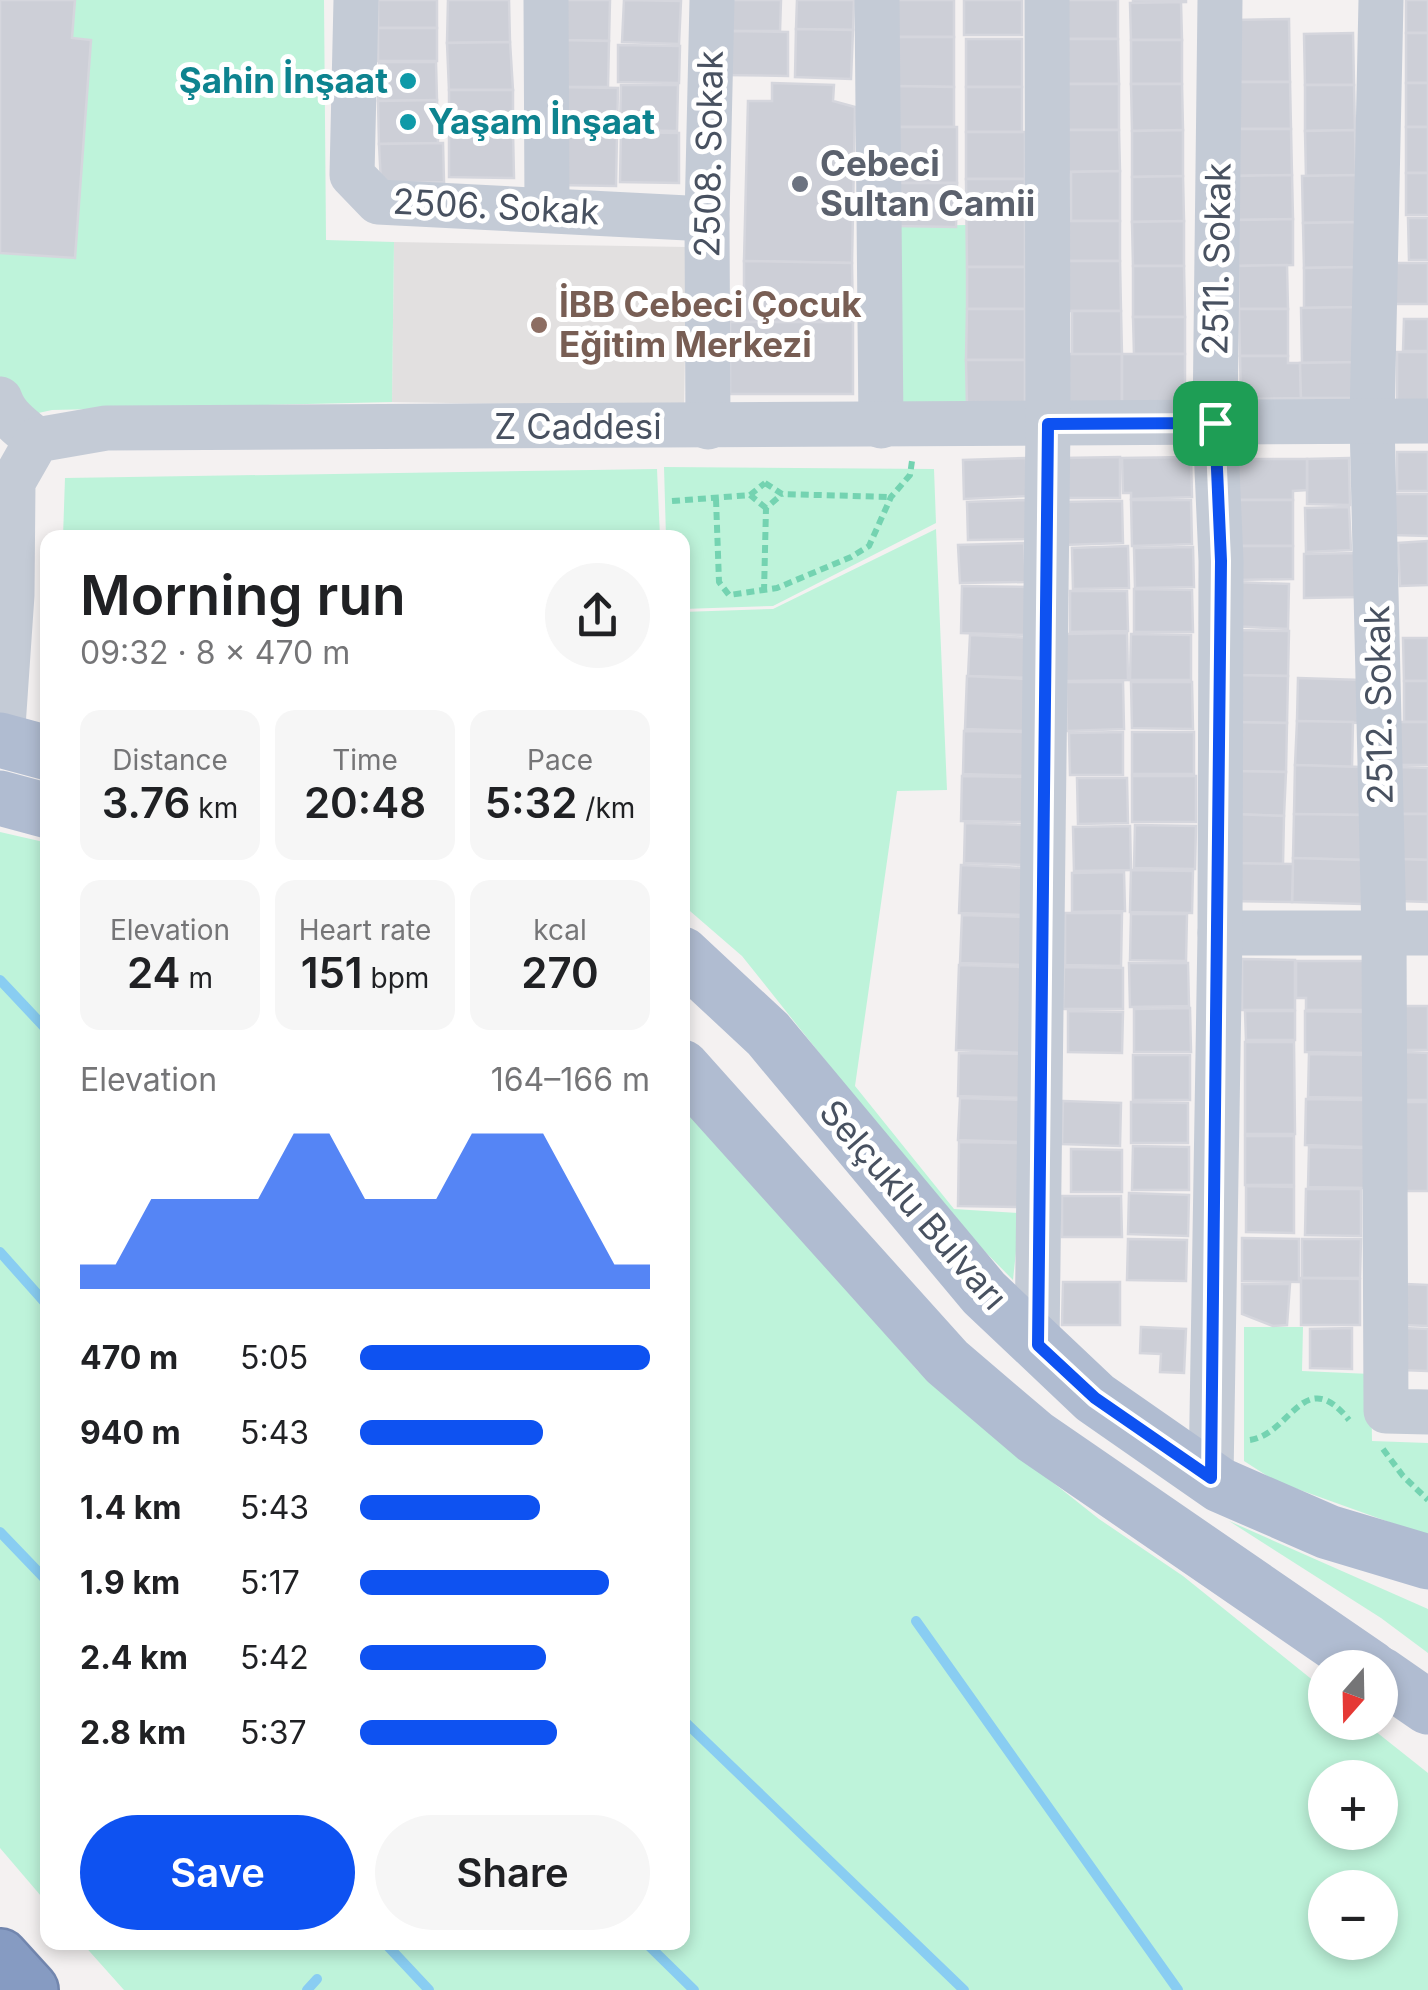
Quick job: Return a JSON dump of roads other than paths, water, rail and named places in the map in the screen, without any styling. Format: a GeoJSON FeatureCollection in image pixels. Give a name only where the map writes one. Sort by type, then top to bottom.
{"type":"FeatureCollection","features":[{"type":"Feature","properties":{"kind":"highway"},"geometry":{"type":"LineString","coordinates":[[0,1958],[30,1990]]}},
{"type":"Feature","properties":{"kind":"main road"},"geometry":{"type":"LineString","coordinates":[[0,798],[40,808]]}},
{"type":"Feature","properties":{"kind":"main road","name":"Selçuklu Bulvarı"},"geometry":{"type":"LineString","coordinates":[[690,961],[768,1034],[984,1293],[1095,1398],[1212,1458],[1220,1485],[1328,1532],[1428,1562]]}},
{"type":"Feature","properties":{"kind":"main road"},"geometry":{"type":"LineString","coordinates":[[690,1076],[947,1362],[1035,1437],[1345,1650]]}},
{"type":"Feature","properties":{"kind":"main road"},"geometry":{"type":"LineString","coordinates":[[1398,1676],[1428,1682]]}},
{"type":"Feature","properties":{"kind":"main road"},"geometry":{"type":"LineString","coordinates":[[1398,1686],[1428,1707]]}},
{"type":"Feature","properties":{"kind":"street","name":"2506. Sokak"},"geometry":{"type":"LineString","coordinates":[[356,0],[352,176],[378,202],[707,219]]}},
{"type":"Feature","properties":{"kind":"street"},"geometry":{"type":"LineString","coordinates":[[546,0],[547,209]]}},
{"type":"Feature","properties":{"kind":"street","name":"2508. Sokak"},"geometry":{"type":"LineString","coordinates":[[708,427],[712,0]]}},
{"type":"Feature","properties":{"kind":"street"},"geometry":{"type":"LineString","coordinates":[[877,0],[881,426]]}},
{"type":"Feature","properties":{"kind":"street"},"geometry":{"type":"LineString","coordinates":[[1038,1345],[1048,424],[1047,0]]}},
{"type":"Feature","properties":{"kind":"street","name":"2511. Sokak"},"geometry":{"type":"LineString","coordinates":[[1212,1458],[1220,933],[1221,561],[1215,423],[1220,0]]}},
{"type":"Feature","properties":{"kind":"street","name":"2512. Sokak"},"geometry":{"type":"LineString","coordinates":[[1380,0],[1372,421],[1406,934],[1397,1419]]}},
{"type":"Feature","properties":{"kind":"street"},"geometry":{"type":"LineString","coordinates":[[0,399],[18,426],[37,440],[14,482],[12,596],[17,745]]}},
{"type":"Feature","properties":{"kind":"street","name":"Z Caddesi"},"geometry":{"type":"LineString","coordinates":[[37,440],[106,428],[1428,420]]}},
{"type":"Feature","properties":{"kind":"street"},"geometry":{"type":"LineString","coordinates":[[1220,933],[1406,934]]}},
{"type":"Feature","properties":{"kind":"waterway"},"geometry":{"type":"LineString","coordinates":[[0,980],[40,1022]]}},
{"type":"Feature","properties":{"kind":"waterway"},"geometry":{"type":"LineString","coordinates":[[0,1252],[40,1297]]}},
{"type":"Feature","properties":{"kind":"waterway"},"geometry":{"type":"LineString","coordinates":[[0,1532],[40,1574]]}},
{"type":"Feature","properties":{"kind":"waterway"},"geometry":{"type":"LineString","coordinates":[[916,1621],[1178,1990]]}},
{"type":"Feature","properties":{"kind":"waterway"},"geometry":{"type":"LineString","coordinates":[[690,1727],[964,1990]]}},
{"type":"Feature","properties":{"kind":"waterway"},"geometry":{"type":"LineString","coordinates":[[392,1950],[429,1990]]}},
{"type":"Feature","properties":{"kind":"waterway"},"geometry":{"type":"LineString","coordinates":[[653,1950],[694,1990]]}},
{"type":"Feature","properties":{"kind":"waterway"},"geometry":{"type":"LineString","coordinates":[[307,1990],[317,1979]]}},
{"type":"Feature","properties":{"kind":"place","name":"Şahin İnşaat"},"geometry":{"type":"Point","coordinates":[408,81]}},
{"type":"Feature","properties":{"kind":"place","name":"Yaşam İnşaat"},"geometry":{"type":"Point","coordinates":[408,122]}},
{"type":"Feature","properties":{"kind":"place","name":"Cebeci Sultan Camii"},"geometry":{"type":"Point","coordinates":[800,184]}},
{"type":"Feature","properties":{"kind":"place","name":"İBB Cebeci Çocuk Eğitim Merkezi"},"geometry":{"type":"Point","coordinates":[539,325]}}]}
